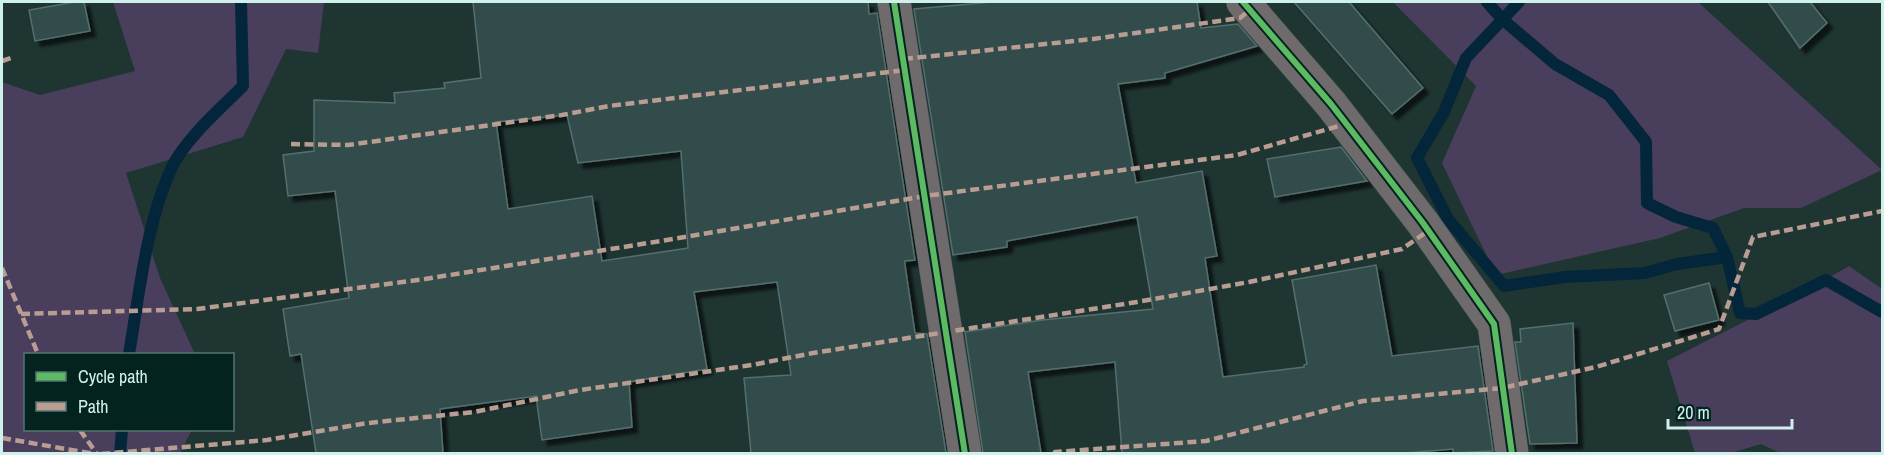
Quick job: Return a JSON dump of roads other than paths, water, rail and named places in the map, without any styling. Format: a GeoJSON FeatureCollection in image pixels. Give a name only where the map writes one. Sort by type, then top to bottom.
{"type":"FeatureCollection","features":[{"type":"Feature","properties":{"kind":"street"},"geometry":{"type":"LineString","coordinates":[[894,2],[965,453]]}},
{"type":"Feature","properties":{"kind":"street"},"geometry":{"type":"LineString","coordinates":[[1243,2],[1331,104],[1416,214],[1494,324],[1512,453]]}},
{"type":"Feature","properties":{"kind":"waterway"},"geometry":{"type":"LineString","coordinates":[[129,353],[149,236],[162,190],[184,147],[243,86],[241,2]]}},
{"type":"Feature","properties":{"kind":"waterway"},"geometry":{"type":"LineString","coordinates":[[1487,2],[1502,19],[1555,64],[1609,95],[1646,142],[1647,203],[1676,217],[1713,228],[1727,257],[1740,313],[1756,314],[1826,280],[1882,312]]}},
{"type":"Feature","properties":{"kind":"waterway"},"geometry":{"type":"LineString","coordinates":[[1519,2],[1466,58],[1444,112],[1417,158],[1448,219],[1504,286],[1565,277],[1645,273],[1677,264],[1727,257]]}},
{"type":"Feature","properties":{"kind":"waterway"},"geometry":{"type":"LineString","coordinates":[[120,454],[122,431]]}}]}
